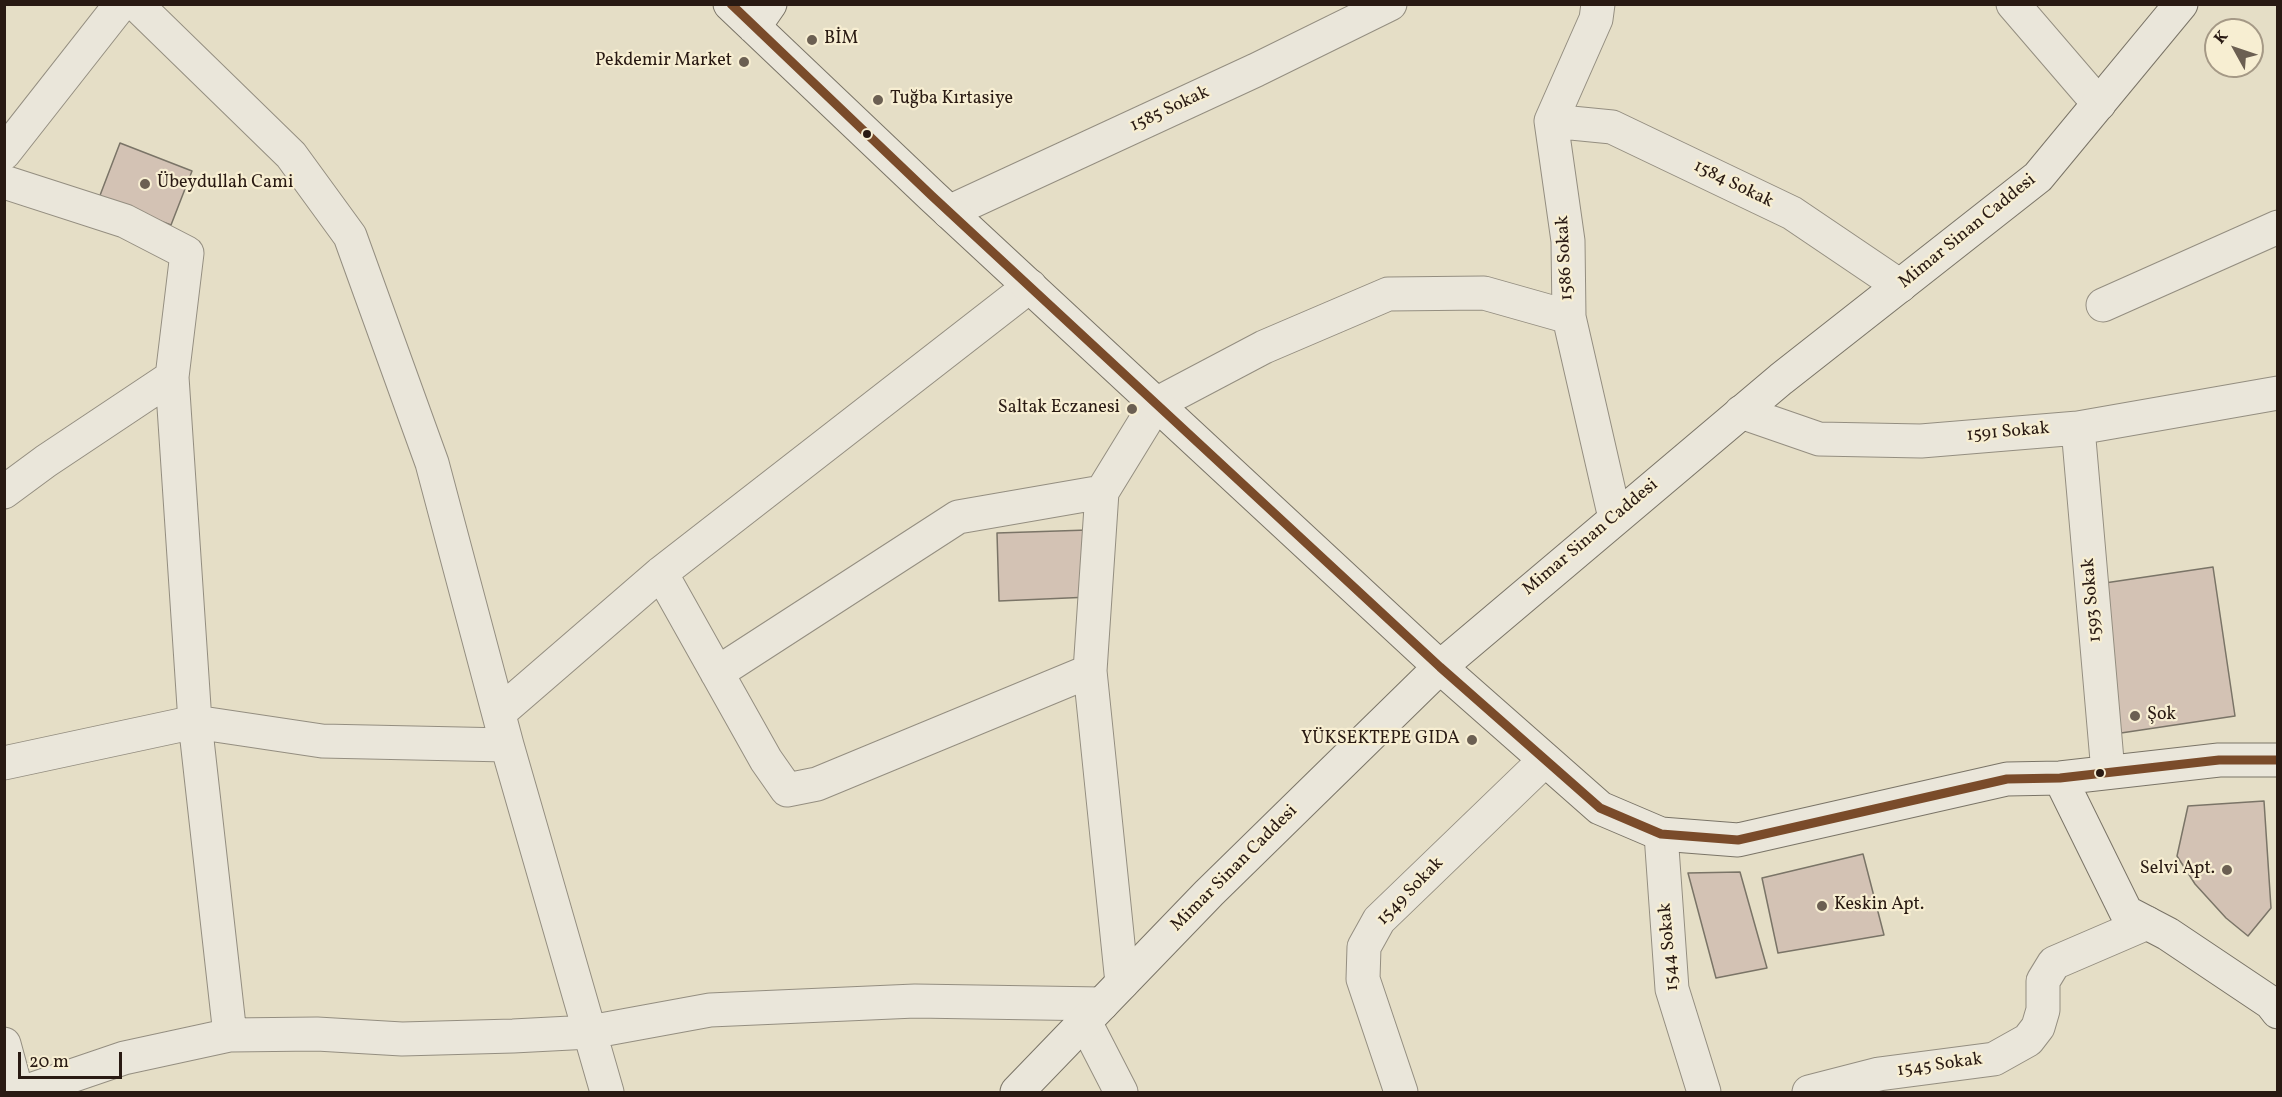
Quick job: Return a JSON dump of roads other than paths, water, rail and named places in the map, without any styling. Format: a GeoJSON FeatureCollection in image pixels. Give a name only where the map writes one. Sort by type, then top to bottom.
{"type":"FeatureCollection","features":[{"type":"Feature","properties":{"kind":"street"},"geometry":{"type":"LineString","coordinates":[[4,153],[121,4]]}},
{"type":"Feature","properties":{"kind":"street"},"geometry":{"type":"LineString","coordinates":[[136,4],[291,155],[350,236],[432,463],[507,744],[607,1092]]}},
{"type":"Feature","properties":{"kind":"street"},"geometry":{"type":"LineString","coordinates":[[730,4],[762,16],[949,212],[1440,667],[1600,808],[1661,834],[1738,840],[2007,779],[2060,777],[2219,760],[2277,760]]}},
{"type":"Feature","properties":{"kind":"street","name":"1585 Sokak"},"geometry":{"type":"LineString","coordinates":[[949,212],[1256,70],[1390,4]]}},
{"type":"Feature","properties":{"kind":"street"},"geometry":{"type":"LineString","coordinates":[[1551,121],[1596,19],[1598,4]]}},
{"type":"Feature","properties":{"kind":"street"},"geometry":{"type":"LineString","coordinates":[[2013,4],[2099,104]]}},
{"type":"Feature","properties":{"kind":"street","name":"Mimar Sinan Caddesi"},"geometry":{"type":"LineString","coordinates":[[1017,1092],[1209,893],[1440,667],[1741,412],[2038,177],[2181,4]]}},
{"type":"Feature","properties":{"kind":"street","name":"1584 Sokak"},"geometry":{"type":"LineString","coordinates":[[1551,121],[1612,127],[1623,132],[1792,213],[1900,286]]}},
{"type":"Feature","properties":{"kind":"street","name":"1586 Sokak"},"geometry":{"type":"LineString","coordinates":[[1551,121],[1568,241],[1569,317],[1615,518]]}},
{"type":"Feature","properties":{"kind":"street"},"geometry":{"type":"LineString","coordinates":[[4,182],[125,221],[187,253],[172,377],[195,722],[230,1035]]}},
{"type":"Feature","properties":{"kind":"street"},"geometry":{"type":"LineString","coordinates":[[2103,305],[2277,227]]}},
{"type":"Feature","properties":{"kind":"street"},"geometry":{"type":"LineString","coordinates":[[499,713],[661,573],[1030,286]]}},
{"type":"Feature","properties":{"kind":"street"},"geometry":{"type":"LineString","coordinates":[[1121,1092],[1103,1003],[1090,670],[1102,492],[1156,404],[1264,347],[1388,294],[1484,294],[1569,317]]}},
{"type":"Feature","properties":{"kind":"street"},"geometry":{"type":"LineString","coordinates":[[4,492],[56,454],[172,377]]}},
{"type":"Feature","properties":{"kind":"street","name":"1591 Sokak"},"geometry":{"type":"LineString","coordinates":[[1741,412],[1819,439],[1921,441],[2078,428],[2277,393]]}},
{"type":"Feature","properties":{"kind":"street","name":"1593 Sokak"},"geometry":{"type":"LineString","coordinates":[[2078,428],[2108,772]]}},
{"type":"Feature","properties":{"kind":"street"},"geometry":{"type":"LineString","coordinates":[[717,673],[958,517],[1102,492]]}},
{"type":"Feature","properties":{"kind":"street"},"geometry":{"type":"LineString","coordinates":[[661,573],[766,760],[787,790],[817,784],[1090,670]]}},
{"type":"Feature","properties":{"kind":"street"},"geometry":{"type":"LineString","coordinates":[[4,763],[195,722],[322,741],[507,744]]}},
{"type":"Feature","properties":{"kind":"street","name":"1549 Sokak"},"geometry":{"type":"LineString","coordinates":[[1401,1092],[1363,979],[1364,947],[1379,920],[1545,760]]}},
{"type":"Feature","properties":{"kind":"street"},"geometry":{"type":"LineString","coordinates":[[2060,777],[2126,912],[2168,933],[2271,1003],[2277,1012]]}},
{"type":"Feature","properties":{"kind":"street","name":"1544 Sokak"},"geometry":{"type":"LineString","coordinates":[[1661,834],[1672,989],[1704,1092]]}},
{"type":"Feature","properties":{"kind":"street","name":"1545 Sokak"},"geometry":{"type":"LineString","coordinates":[[1809,1092],[1883,1083],[1994,1059],[2028,1040],[2037,1027],[2043,1010],[2043,981],[2054,963],[2147,922]]}},
{"type":"Feature","properties":{"kind":"street"},"geometry":{"type":"LineString","coordinates":[[24,1092],[124,1058],[230,1035],[317,1034],[402,1039],[590,1032],[710,1010],[915,1001],[1103,1003]]}},
{"type":"Feature","properties":{"kind":"street"},"geometry":{"type":"LineString","coordinates":[[4,1044],[17,1092]]}},
{"type":"Feature","properties":{"kind":"place","name":"BİM"},"geometry":{"type":"Point","coordinates":[812,40]}},
{"type":"Feature","properties":{"kind":"place","name":"Pekdemir Market"},"geometry":{"type":"Point","coordinates":[744,62]}},
{"type":"Feature","properties":{"kind":"place","name":"Tuğba Kırtasiye"},"geometry":{"type":"Point","coordinates":[878,100]}},
{"type":"Feature","properties":{"kind":"place","name":"Übeydullah Cami"},"geometry":{"type":"Point","coordinates":[145,184]}},
{"type":"Feature","properties":{"kind":"place","name":"Saltak Eczanesi"},"geometry":{"type":"Point","coordinates":[1132,409]}},
{"type":"Feature","properties":{"kind":"place","name":"Şok"},"geometry":{"type":"Point","coordinates":[2135,716]}},
{"type":"Feature","properties":{"kind":"place","name":"YÜKSEKTEPE GIDA"},"geometry":{"type":"Point","coordinates":[1472,740]}},
{"type":"Feature","properties":{"kind":"place","name":"Selvi Apt."},"geometry":{"type":"Point","coordinates":[2227,870]}},
{"type":"Feature","properties":{"kind":"place","name":"Keskin Apt."},"geometry":{"type":"Point","coordinates":[1822,906]}}]}
